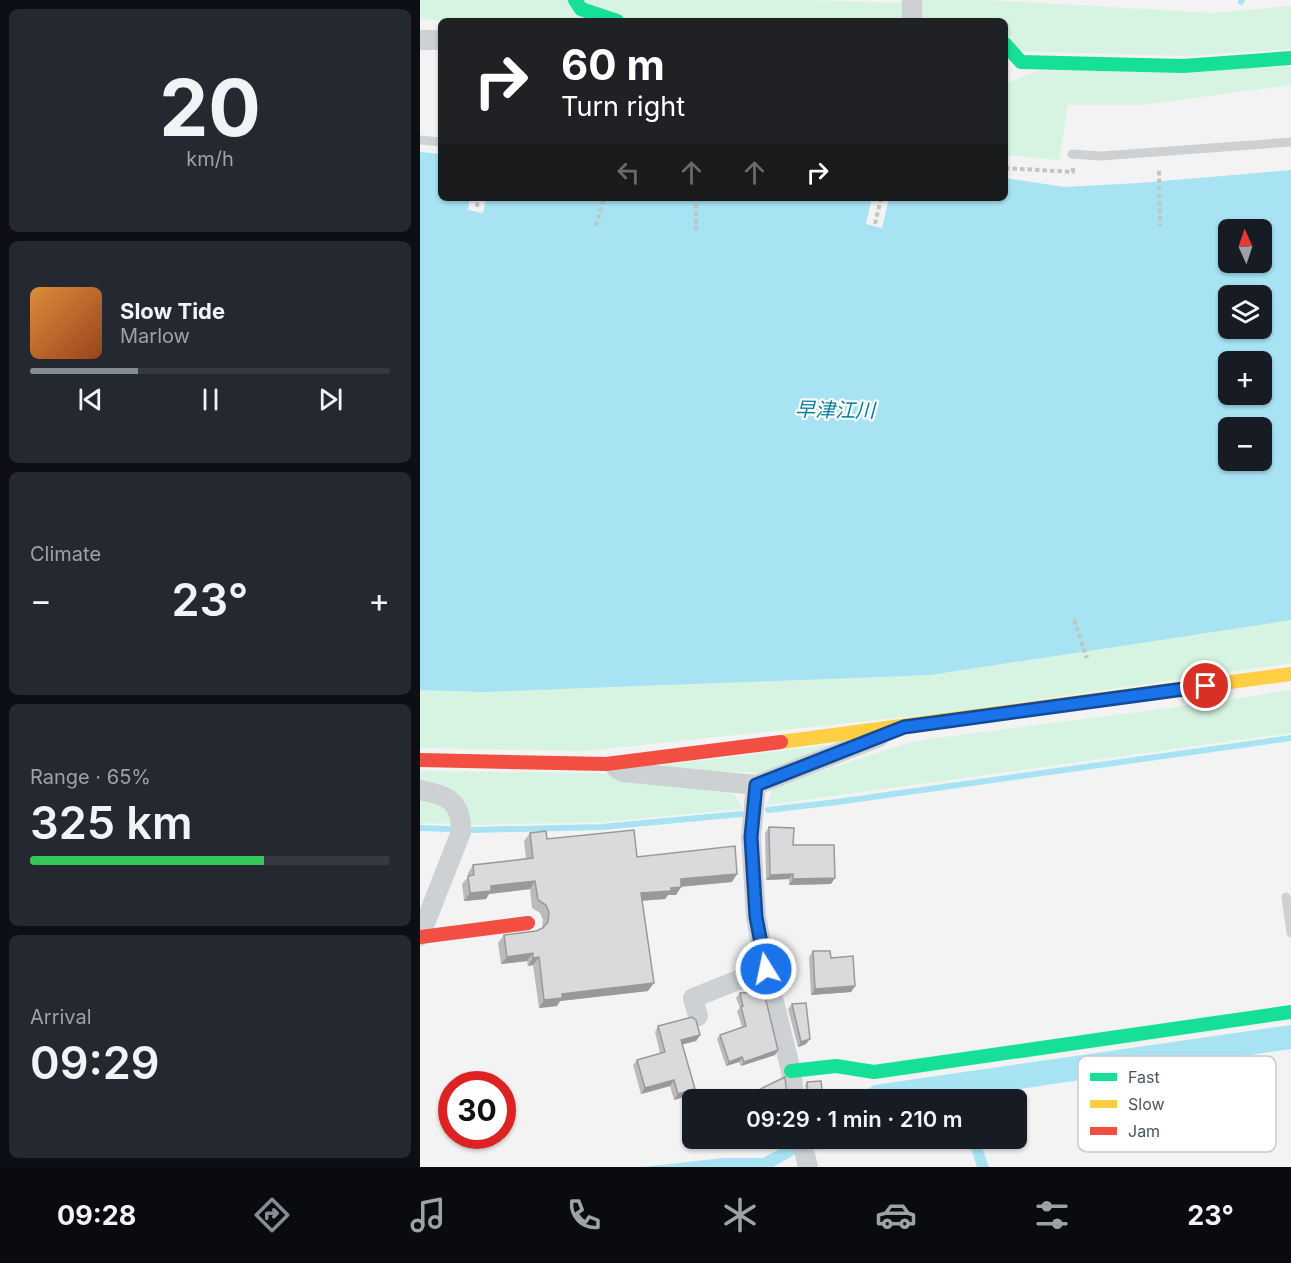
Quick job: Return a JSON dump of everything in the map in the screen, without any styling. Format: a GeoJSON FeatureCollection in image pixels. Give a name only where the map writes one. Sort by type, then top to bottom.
{"type":"FeatureCollection","features":[{"type":"Feature","properties":{"kind":"street"},"geometry":{"type":"LineString","coordinates":[[575,0],[581,9],[607,18]]}},
{"type":"Feature","properties":{"kind":"street"},"geometry":{"type":"LineString","coordinates":[[912,0],[912,18]]}},
{"type":"Feature","properties":{"kind":"street"},"geometry":{"type":"LineString","coordinates":[[420,40],[438,40]]}},
{"type":"Feature","properties":{"kind":"street"},"geometry":{"type":"LineString","coordinates":[[1013,63],[1183,66],[1291,58]]}},
{"type":"Feature","properties":{"kind":"street"},"geometry":{"type":"LineString","coordinates":[[420,760],[606,764],[904,727],[1291,674]]}},
{"type":"Feature","properties":{"kind":"street"},"geometry":{"type":"LineString","coordinates":[[606,764],[622,772],[756,785],[904,727]]}},
{"type":"Feature","properties":{"kind":"street"},"geometry":{"type":"LineString","coordinates":[[756,785],[751,837],[756,917],[793,1089]]}},
{"type":"Feature","properties":{"kind":"street"},"geometry":{"type":"LineString","coordinates":[[420,790],[435,793],[452,801],[461,816],[461,832],[420,937],[528,923]]}},
{"type":"Feature","properties":{"kind":"street"},"geometry":{"type":"LineString","coordinates":[[698,1016],[693,998],[766,969]]}},
{"type":"Feature","properties":{"kind":"street"},"geometry":{"type":"LineString","coordinates":[[791,1071],[836,1066],[874,1072],[1291,1012]]}},
{"type":"Feature","properties":{"kind":"lane"},"geometry":{"type":"LineString","coordinates":[[420,140],[438,142]]}},
{"type":"Feature","properties":{"kind":"lane"},"geometry":{"type":"LineString","coordinates":[[1072,154],[1101,156],[1291,142]]}},
{"type":"Feature","properties":{"kind":"lane"},"geometry":{"type":"LineString","coordinates":[[1286,897],[1291,933]]}},
{"type":"Feature","properties":{"kind":"path"},"geometry":{"type":"LineString","coordinates":[[1008,168],[1073,172],[1072,154]]}},
{"type":"Feature","properties":{"kind":"path"},"geometry":{"type":"LineString","coordinates":[[1159,171],[1160,226]]}},
{"type":"Feature","properties":{"kind":"path"},"geometry":{"type":"LineString","coordinates":[[477,207],[478,201]]}},
{"type":"Feature","properties":{"kind":"path"},"geometry":{"type":"LineString","coordinates":[[596,226],[603,201]]}},
{"type":"Feature","properties":{"kind":"path"},"geometry":{"type":"LineString","coordinates":[[696,201],[696,231]]}},
{"type":"Feature","properties":{"kind":"path"},"geometry":{"type":"LineString","coordinates":[[874,224],[879,201]]}},
{"type":"Feature","properties":{"kind":"path"},"geometry":{"type":"LineString","coordinates":[[1074,620],[1087,658]]}},
{"type":"Feature","properties":{"kind":"green space"},"geometry":{"type":"Polygon","coordinates":[[[420,0],[809,0],[896,3],[908,0],[990,0],[1212,13],[1291,6],[1291,49],[1187,56],[1008,51],[1008,18],[420,19],[420,0]]]}},
{"type":"Feature","properties":{"kind":"green space"},"geometry":{"type":"Polygon","coordinates":[[[1291,67],[1291,85],[1141,105],[1068,105],[1059,160],[1008,155],[1008,83],[1037,71],[1291,67]]]}},
{"type":"Feature","properties":{"kind":"green space"},"geometry":{"type":"Polygon","coordinates":[[[1291,589],[1291,663],[951,712],[585,751],[420,748],[420,670],[1291,589]]]}},
{"type":"Feature","properties":{"kind":"green space"},"geometry":{"type":"Polygon","coordinates":[[[1291,690],[1291,733],[767,805],[773,787],[914,741],[1291,690]]]}},
{"type":"Feature","properties":{"kind":"green space"},"geometry":{"type":"Polygon","coordinates":[[[855,742],[758,773],[646,767],[855,742]]]}},
{"type":"Feature","properties":{"kind":"green space"},"geometry":{"type":"Polygon","coordinates":[[[420,771],[599,773],[734,794],[743,809],[602,822],[470,825],[465,801],[443,788],[420,784],[420,771]]]}},
{"type":"Feature","properties":{"kind":"green space"},"geometry":{"type":"Polygon","coordinates":[[[420,798],[447,808],[453,824],[420,823],[420,798]]]}},
{"type":"Feature","properties":{"kind":"water","name":"早津江川"},"geometry":{"type":"Polygon","coordinates":[[[420,152],[438,154],[438,201],[470,201],[468,210],[483,213],[485,201],[871,201],[866,224],[882,228],[888,201],[1008,201],[1008,178],[1065,187],[1291,170],[1291,620],[930,675],[484,692],[420,690],[420,152]]]}},
{"type":"Feature","properties":{"kind":"water"},"geometry":{"type":"Polygon","coordinates":[[[1291,1025],[1291,1049],[1244,1056],[1078,1056],[1078,1080],[1020,1089],[868,1089],[874,1085],[1291,1025]]]}},
{"type":"Feature","properties":{"kind":"water"},"geometry":{"type":"Polygon","coordinates":[[[780,1149],[804,1149],[773,1167],[643,1167],[724,1158],[763,1158],[780,1149]]]}},
{"type":"Feature","properties":{"kind":"water"},"geometry":{"type":"Polygon","coordinates":[[[971,1149],[983,1149],[989,1167],[977,1167],[971,1149]]]}},
{"type":"Feature","properties":{"kind":"building"},"geometry":{"type":"Polygon","coordinates":[[[769,827],[794,828],[793,845],[834,845],[835,878],[793,879],[793,874],[770,875],[769,827]]]}},
{"type":"Feature","properties":{"kind":"building"},"geometry":{"type":"Polygon","coordinates":[[[634,830],[637,857],[735,846],[737,874],[681,879],[681,887],[671,888],[671,891],[641,893],[654,983],[562,994],[562,998],[544,1000],[539,957],[533,958],[533,953],[507,957],[504,935],[536,931],[548,922],[549,912],[546,905],[538,900],[535,881],[491,886],[491,891],[470,893],[468,876],[474,875],[473,865],[533,858],[530,833],[546,831],[547,839],[634,830]]]}},
{"type":"Feature","properties":{"kind":"building"},"geometry":{"type":"Polygon","coordinates":[[[813,951],[830,951],[831,958],[853,956],[855,986],[815,989],[813,951]]]}},
{"type":"Feature","properties":{"kind":"building"},"geometry":{"type":"Polygon","coordinates":[[[764,992],[778,1050],[744,1062],[742,1057],[729,1062],[720,1035],[746,1026],[740,993],[764,992]]]}},
{"type":"Feature","properties":{"kind":"building"},"geometry":{"type":"Polygon","coordinates":[[[806,1003],[810,1039],[801,1042],[792,1004],[806,1003]]]}},
{"type":"Feature","properties":{"kind":"building"},"geometry":{"type":"Polygon","coordinates":[[[692,1017],[696,1020],[700,1035],[681,1040],[695,1089],[682,1089],[682,1093],[678,1094],[674,1080],[645,1088],[637,1060],[665,1052],[658,1026],[692,1017]]]}},
{"type":"Feature","properties":{"kind":"building"},"geometry":{"type":"Polygon","coordinates":[[[785,1077],[786,1089],[760,1089],[785,1077]]]}},
{"type":"Feature","properties":{"kind":"building"},"geometry":{"type":"Polygon","coordinates":[[[821,1081],[822,1089],[808,1089],[807,1082],[821,1081]]]}},
{"type":"Feature","properties":{"kind":"waterway"},"geometry":{"type":"LineString","coordinates":[[768,810],[1291,738]]}},
{"type":"Feature","properties":{"kind":"waterway"},"geometry":{"type":"LineString","coordinates":[[472,830],[602,827],[741,814]]}},
{"type":"Feature","properties":{"kind":"waterway"},"geometry":{"type":"LineString","coordinates":[[420,828],[449,829]]}},
{"type":"Feature","properties":{"kind":"traffic: fast"},"geometry":{"type":"LineString","coordinates":[[575,0],[581,9],[608,18]]}},
{"type":"Feature","properties":{"kind":"traffic: fast"},"geometry":{"type":"LineString","coordinates":[[1008,47],[1021,62],[1183,66],[1291,58]]}},
{"type":"Feature","properties":{"kind":"traffic: fast"},"geometry":{"type":"LineString","coordinates":[[791,1071],[836,1066],[874,1072],[1291,1012]]}},
{"type":"Feature","properties":{"kind":"traffic: slow"},"geometry":{"type":"LineString","coordinates":[[781,742],[1291,674]]}},
{"type":"Feature","properties":{"kind":"traffic: jam"},"geometry":{"type":"LineString","coordinates":[[420,760],[606,764],[781,742]]}},
{"type":"Feature","properties":{"kind":"traffic: jam"},"geometry":{"type":"LineString","coordinates":[[420,937],[528,923]]}},
{"type":"Feature","properties":{"kind":"route"},"geometry":{"type":"LineString","coordinates":[[766,969],[756,917],[751,837],[756,785],[904,727],[1206,686]]}}]}
